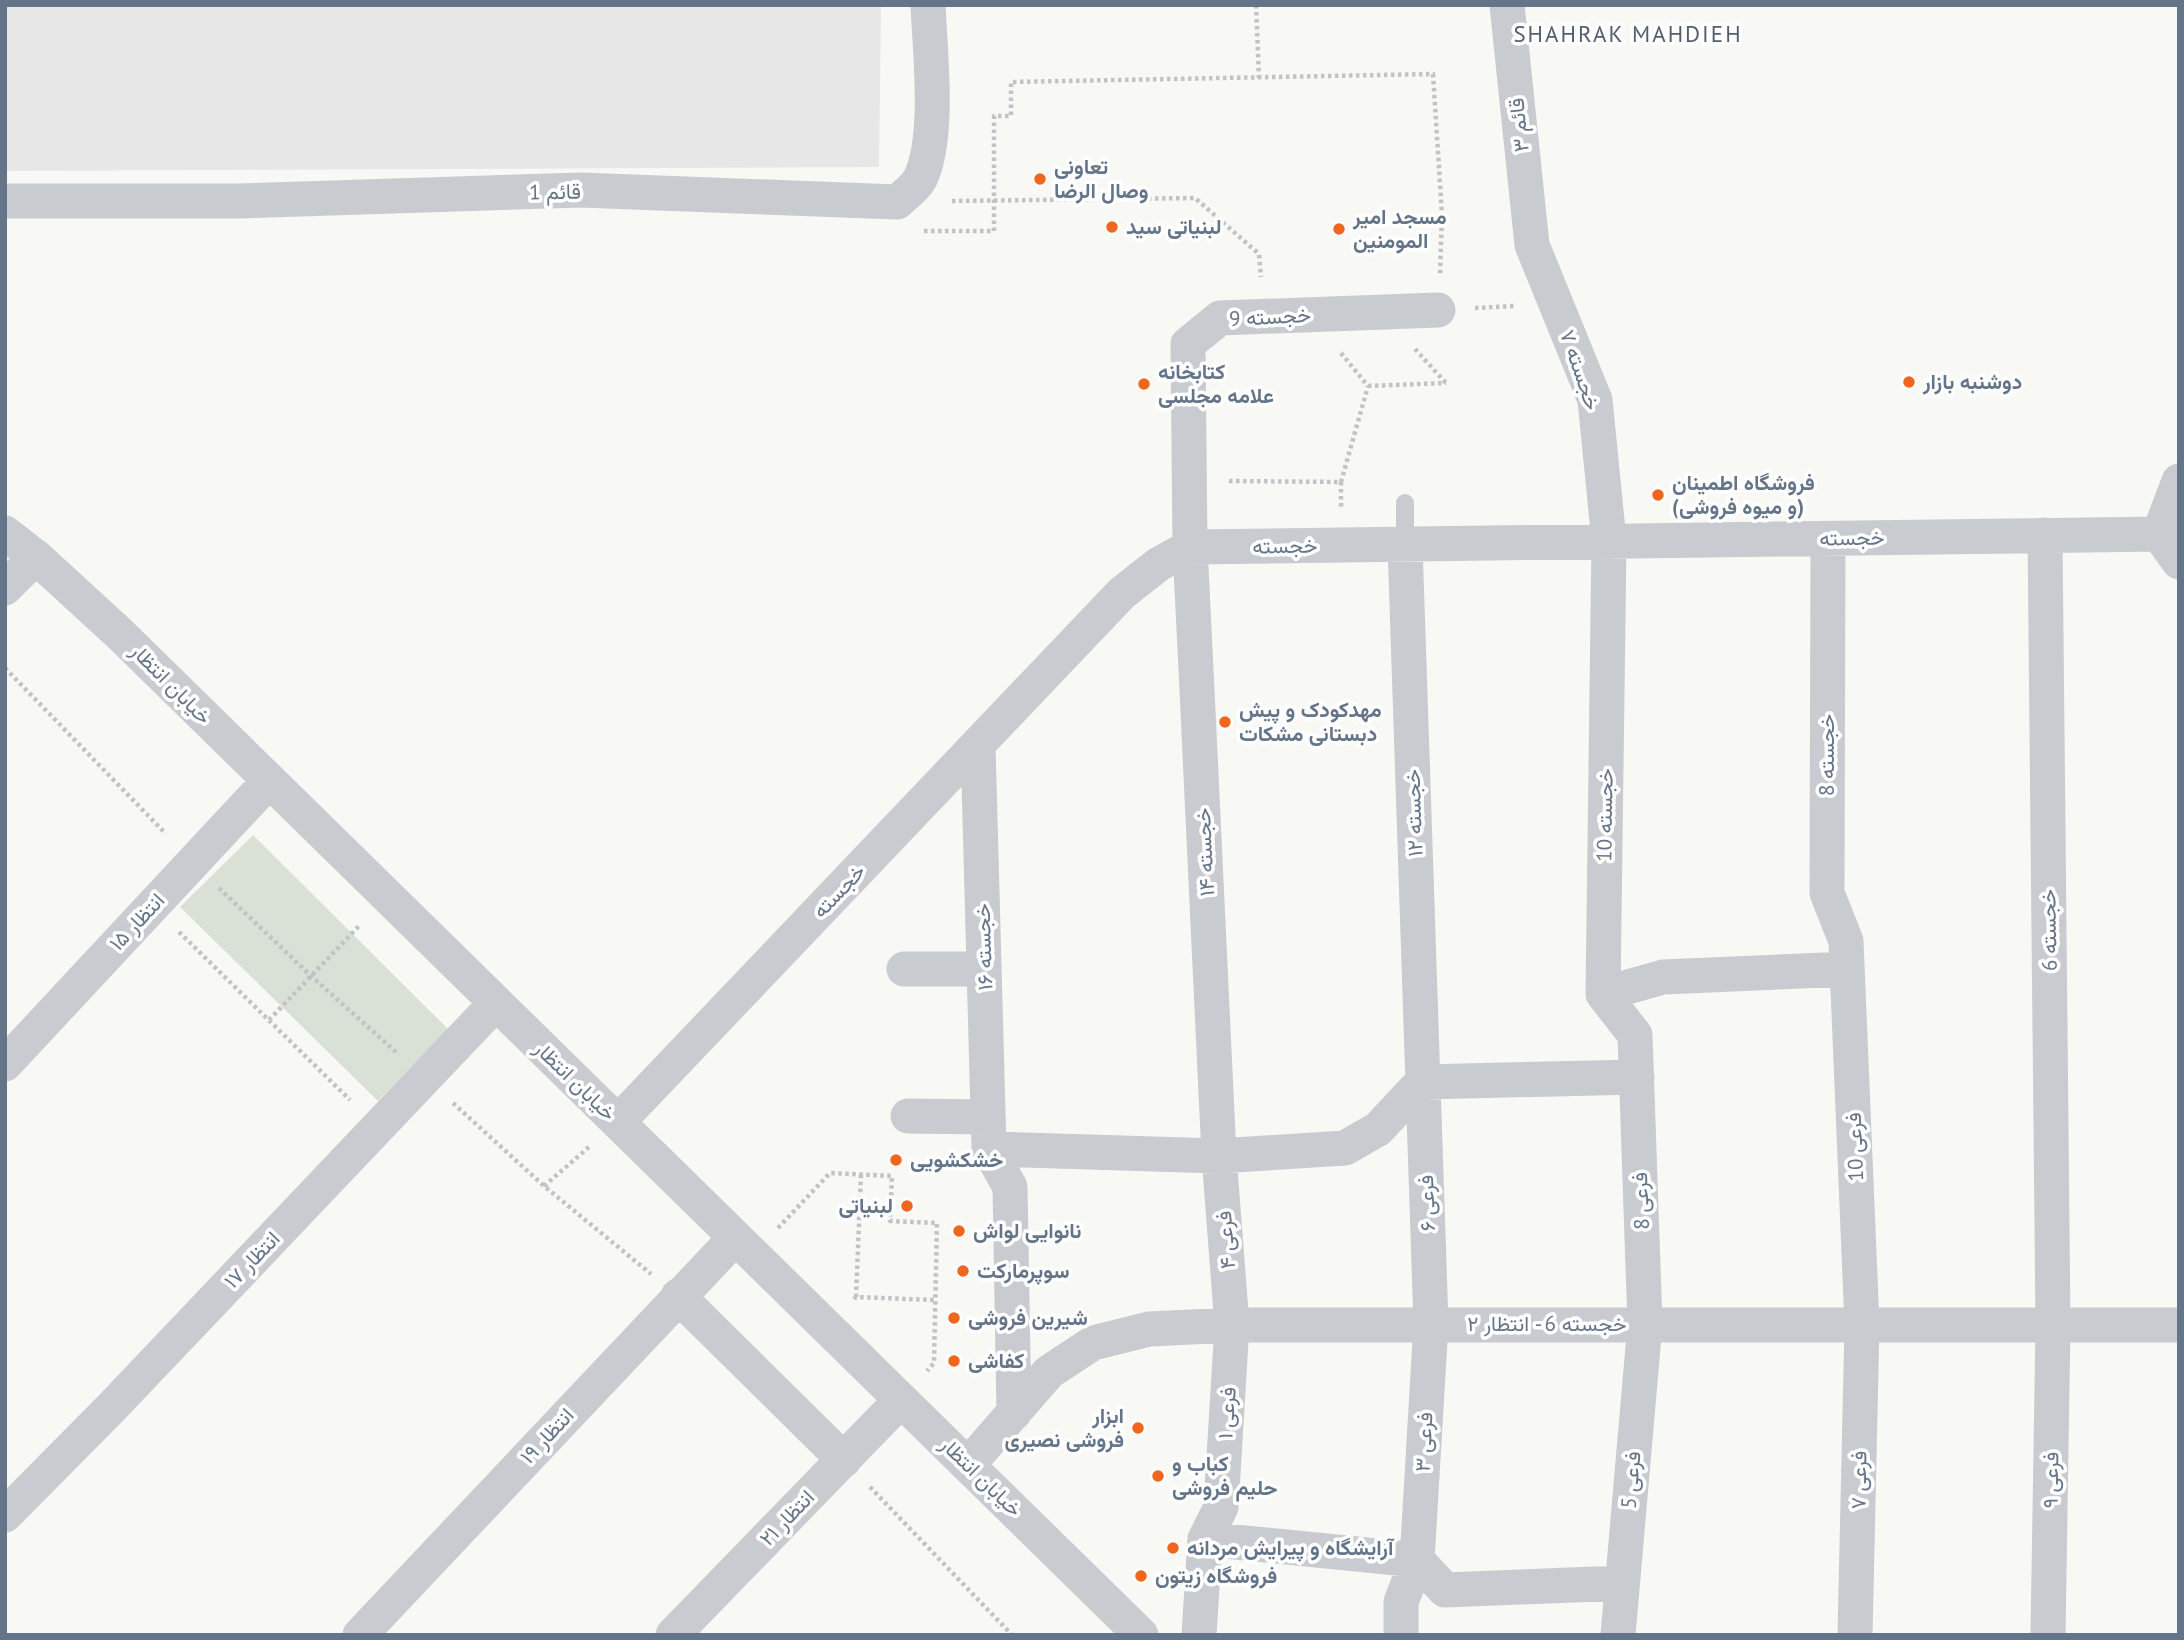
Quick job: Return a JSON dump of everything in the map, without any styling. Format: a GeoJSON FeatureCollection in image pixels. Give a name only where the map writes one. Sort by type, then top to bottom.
{"type":"FeatureCollection","features":[{"type":"Feature","properties":{"kind":"street"},"geometry":{"type":"LineString","coordinates":[[897,202],[918,182],[926,161],[931,117],[928,5]]}},
{"type":"Feature","properties":{"kind":"street","name":"قائم ۳"},"geometry":{"type":"LineString","coordinates":[[1507,5],[1532,245]]}},
{"type":"Feature","properties":{"kind":"street","name":"قائم 1"},"geometry":{"type":"LineString","coordinates":[[5,201],[240,201],[581,190],[897,202]]}},
{"type":"Feature","properties":{"kind":"street","name":"خجسته ۷"},"geometry":{"type":"LineString","coordinates":[[1532,245],[1595,400],[1609,541]]}},
{"type":"Feature","properties":{"kind":"street","name":"خجسته 9"},"geometry":{"type":"LineString","coordinates":[[1190,547],[1188,344],[1220,318],[1438,310]]}},
{"type":"Feature","properties":{"kind":"street"},"geometry":{"type":"LineString","coordinates":[[2179,481],[2159,534],[2179,562]]}},
{"type":"Feature","properties":{"kind":"street","name":"خیابان انتظار"},"geometry":{"type":"LineString","coordinates":[[5,533],[36,556],[121,635],[968,1465],[1133,1632]]}},
{"type":"Feature","properties":{"kind":"street","name":"خجسته"},"geometry":{"type":"LineString","coordinates":[[618,1122],[1122,593],[1159,564],[1190,547],[2159,534]]}},
{"type":"Feature","properties":{"kind":"street","name":"خجسته 6"},"geometry":{"type":"LineString","coordinates":[[2045,535],[2053,1325]]}},
{"type":"Feature","properties":{"kind":"street","name":"خجسته 8"},"geometry":{"type":"LineString","coordinates":[[1828,538],[1827,893],[1846,942],[1847,968]]}},
{"type":"Feature","properties":{"kind":"street","name":"خجسته 10"},"geometry":{"type":"LineString","coordinates":[[1603,994],[1609,541]]}},
{"type":"Feature","properties":{"kind":"street","name":"خجسته ۱۲"},"geometry":{"type":"LineString","coordinates":[[1405,544],[1422,1082]]}},
{"type":"Feature","properties":{"kind":"street","name":"خجسته ۱۴"},"geometry":{"type":"LineString","coordinates":[[1190,547],[1220,1156]]}},
{"type":"Feature","properties":{"kind":"street"},"geometry":{"type":"LineString","coordinates":[[5,588],[36,556]]}},
{"type":"Feature","properties":{"kind":"street","name":"خجسته ۱۶"},"geometry":{"type":"LineString","coordinates":[[978,745],[988,1133]]}},
{"type":"Feature","properties":{"kind":"street","name":"انتظار ۱۵"},"geometry":{"type":"LineString","coordinates":[[5,1064],[270,781]]}},
{"type":"Feature","properties":{"kind":"street"},"geometry":{"type":"LineString","coordinates":[[908,1116],[988,1133],[1220,1156],[1345,1148],[1378,1129],[1422,1082],[1637,1077],[1636,1035],[1603,994],[1663,977],[1847,968]]}},
{"type":"Feature","properties":{"kind":"street","name":"فرعی 10"},"geometry":{"type":"LineString","coordinates":[[1847,968],[1862,1325]]}},
{"type":"Feature","properties":{"kind":"street"},"geometry":{"type":"LineString","coordinates":[[904,969],[984,969]]}},
{"type":"Feature","properties":{"kind":"street","name":"انتظار ۱۷"},"geometry":{"type":"LineString","coordinates":[[5,1515],[496,1003]]}},
{"type":"Feature","properties":{"kind":"street","name":"فرعی 8"},"geometry":{"type":"LineString","coordinates":[[1637,1077],[1645,1324]]}},
{"type":"Feature","properties":{"kind":"street","name":"فرعی ۶"},"geometry":{"type":"LineString","coordinates":[[1422,1082],[1431,1324]]}},
{"type":"Feature","properties":{"kind":"street"},"geometry":{"type":"LineString","coordinates":[[988,1133],[1010,1187],[1014,1413]]}},
{"type":"Feature","properties":{"kind":"street","name":"فرعی ۴"},"geometry":{"type":"LineString","coordinates":[[1220,1156],[1232,1325]]}},
{"type":"Feature","properties":{"kind":"street","name":"انتظار ۱۹"},"geometry":{"type":"LineString","coordinates":[[360,1635],[678,1296],[744,1246]]}},
{"type":"Feature","properties":{"kind":"street"},"geometry":{"type":"LineString","coordinates":[[678,1296],[844,1460]]}},
{"type":"Feature","properties":{"kind":"street","name":"خجسته 6 - انتظار ۲"},"geometry":{"type":"LineString","coordinates":[[968,1465],[1049,1372],[1093,1343],[1149,1329],[1232,1325],[1431,1324],[2179,1325]]}},
{"type":"Feature","properties":{"kind":"street","name":"فرعی ۳"},"geometry":{"type":"LineString","coordinates":[[1401,1635],[1402,1602],[1417,1560],[1431,1324]]}},
{"type":"Feature","properties":{"kind":"street","name":"فرعی 5"},"geometry":{"type":"LineString","coordinates":[[1618,1635],[1645,1324]]}},
{"type":"Feature","properties":{"kind":"street","name":"فرعی ۱"},"geometry":{"type":"LineString","coordinates":[[1205,1539],[1221,1507],[1232,1325]]}},
{"type":"Feature","properties":{"kind":"street","name":"فرعی ۷"},"geometry":{"type":"LineString","coordinates":[[1855,1635],[1862,1325]]}},
{"type":"Feature","properties":{"kind":"street","name":"فرعی ۹"},"geometry":{"type":"LineString","coordinates":[[2048,1635],[2053,1325]]}},
{"type":"Feature","properties":{"kind":"street","name":"انتظار ۲۱"},"geometry":{"type":"LineString","coordinates":[[673,1635],[901,1400]]}},
{"type":"Feature","properties":{"kind":"street"},"geometry":{"type":"LineString","coordinates":[[1199,1635],[1205,1539],[1417,1560],[1446,1590],[1622,1583]]}},
{"type":"Feature","properties":{"kind":"lane"},"geometry":{"type":"LineString","coordinates":[[1405,503],[1405,544]]}},
{"type":"Feature","properties":{"kind":"path"},"geometry":{"type":"LineString","coordinates":[[1256,5],[1259,78]]}},
{"type":"Feature","properties":{"kind":"path"},"geometry":{"type":"LineString","coordinates":[[897,202],[907,231],[994,231],[994,116],[1011,116],[1011,82],[1433,74],[1442,215],[1438,310],[1556,304]]}},
{"type":"Feature","properties":{"kind":"path"},"geometry":{"type":"LineString","coordinates":[[952,201],[1195,198],[1259,254],[1263,317]]}},
{"type":"Feature","properties":{"kind":"path"},"geometry":{"type":"LineString","coordinates":[[1341,545],[1341,482],[1368,386],[1446,383]]}},
{"type":"Feature","properties":{"kind":"path"},"geometry":{"type":"LineString","coordinates":[[1189,481],[1341,482]]}},
{"type":"Feature","properties":{"kind":"path"},"geometry":{"type":"LineString","coordinates":[[5,668],[193,862],[310,975],[544,1186],[678,1296]]}},
{"type":"Feature","properties":{"kind":"path"},"geometry":{"type":"LineString","coordinates":[[269,1020],[388,897]]}},
{"type":"Feature","properties":{"kind":"path"},"geometry":{"type":"LineString","coordinates":[[153,906],[378,1128]]}},
{"type":"Feature","properties":{"kind":"path"},"geometry":{"type":"LineString","coordinates":[[544,1186],[618,1122]]}},
{"type":"Feature","properties":{"kind":"path"},"geometry":{"type":"LineString","coordinates":[[744,1246],[830,1173],[892,1176],[890,1221],[937,1223],[934,1363],[901,1400]]}},
{"type":"Feature","properties":{"kind":"path"},"geometry":{"type":"LineString","coordinates":[[861,1174],[856,1297],[935,1300]]}},
{"type":"Feature","properties":{"kind":"path"},"geometry":{"type":"LineString","coordinates":[[844,1460],[1012,1635]]}},
{"type":"Feature","properties":{"kind":"shaded area"},"geometry":{"type":"Polygon","coordinates":[[[5,5],[881,5],[879,167],[5,171],[5,5]]]}},
{"type":"Feature","properties":{"kind":"shaded area"},"geometry":{"type":"Polygon","coordinates":[[[253,835],[448,1029],[378,1101],[180,907],[253,835]]]}},
{"type":"Feature","properties":{"kind":"place","name":"تعاونی وصال الرضا"},"geometry":{"type":"Point","coordinates":[1040,179]}},
{"type":"Feature","properties":{"kind":"place","name":"لبنیاتی سید"},"geometry":{"type":"Point","coordinates":[1112,227]}},
{"type":"Feature","properties":{"kind":"place","name":"مسجد امیر المومنین"},"geometry":{"type":"Point","coordinates":[1339,229]}},
{"type":"Feature","properties":{"kind":"place","name":"دوشنبه بازار"},"geometry":{"type":"Point","coordinates":[1909,382]}},
{"type":"Feature","properties":{"kind":"place","name":"کتابخانه علامه مجلسی"},"geometry":{"type":"Point","coordinates":[1144,384]}},
{"type":"Feature","properties":{"kind":"place","name":"فروشگاه اطمینان (و میوه فروشی)"},"geometry":{"type":"Point","coordinates":[1658,495]}},
{"type":"Feature","properties":{"kind":"place","name":"مهدکودک و پیش دبستانی مشکات"},"geometry":{"type":"Point","coordinates":[1225,722]}},
{"type":"Feature","properties":{"kind":"place","name":"خشکشویی"},"geometry":{"type":"Point","coordinates":[896,1160]}},
{"type":"Feature","properties":{"kind":"place","name":"لبنیاتی"},"geometry":{"type":"Point","coordinates":[907,1206]}},
{"type":"Feature","properties":{"kind":"place","name":"نانوایی لواش"},"geometry":{"type":"Point","coordinates":[959,1231]}},
{"type":"Feature","properties":{"kind":"place","name":"سوپرمارکت"},"geometry":{"type":"Point","coordinates":[963,1271]}},
{"type":"Feature","properties":{"kind":"place","name":"شیرین فروشی"},"geometry":{"type":"Point","coordinates":[954,1318]}},
{"type":"Feature","properties":{"kind":"place","name":"کفاشی"},"geometry":{"type":"Point","coordinates":[954,1361]}},
{"type":"Feature","properties":{"kind":"place","name":"ابزار فروشی نصیری"},"geometry":{"type":"Point","coordinates":[1138,1428]}},
{"type":"Feature","properties":{"kind":"place","name":"کباب و حلیم فروشی"},"geometry":{"type":"Point","coordinates":[1158,1476]}},
{"type":"Feature","properties":{"kind":"place","name":"آرایشگاه و پیرایش مردانه"},"geometry":{"type":"Point","coordinates":[1173,1548]}},
{"type":"Feature","properties":{"kind":"place","name":"فروشگاه زیتون"},"geometry":{"type":"Point","coordinates":[1141,1576]}},
{"type":"Feature","properties":{"kind":"district","name":"SHAHRAK MAHDIEH"},"geometry":{"type":"Point","coordinates":[1628,34]}}]}
